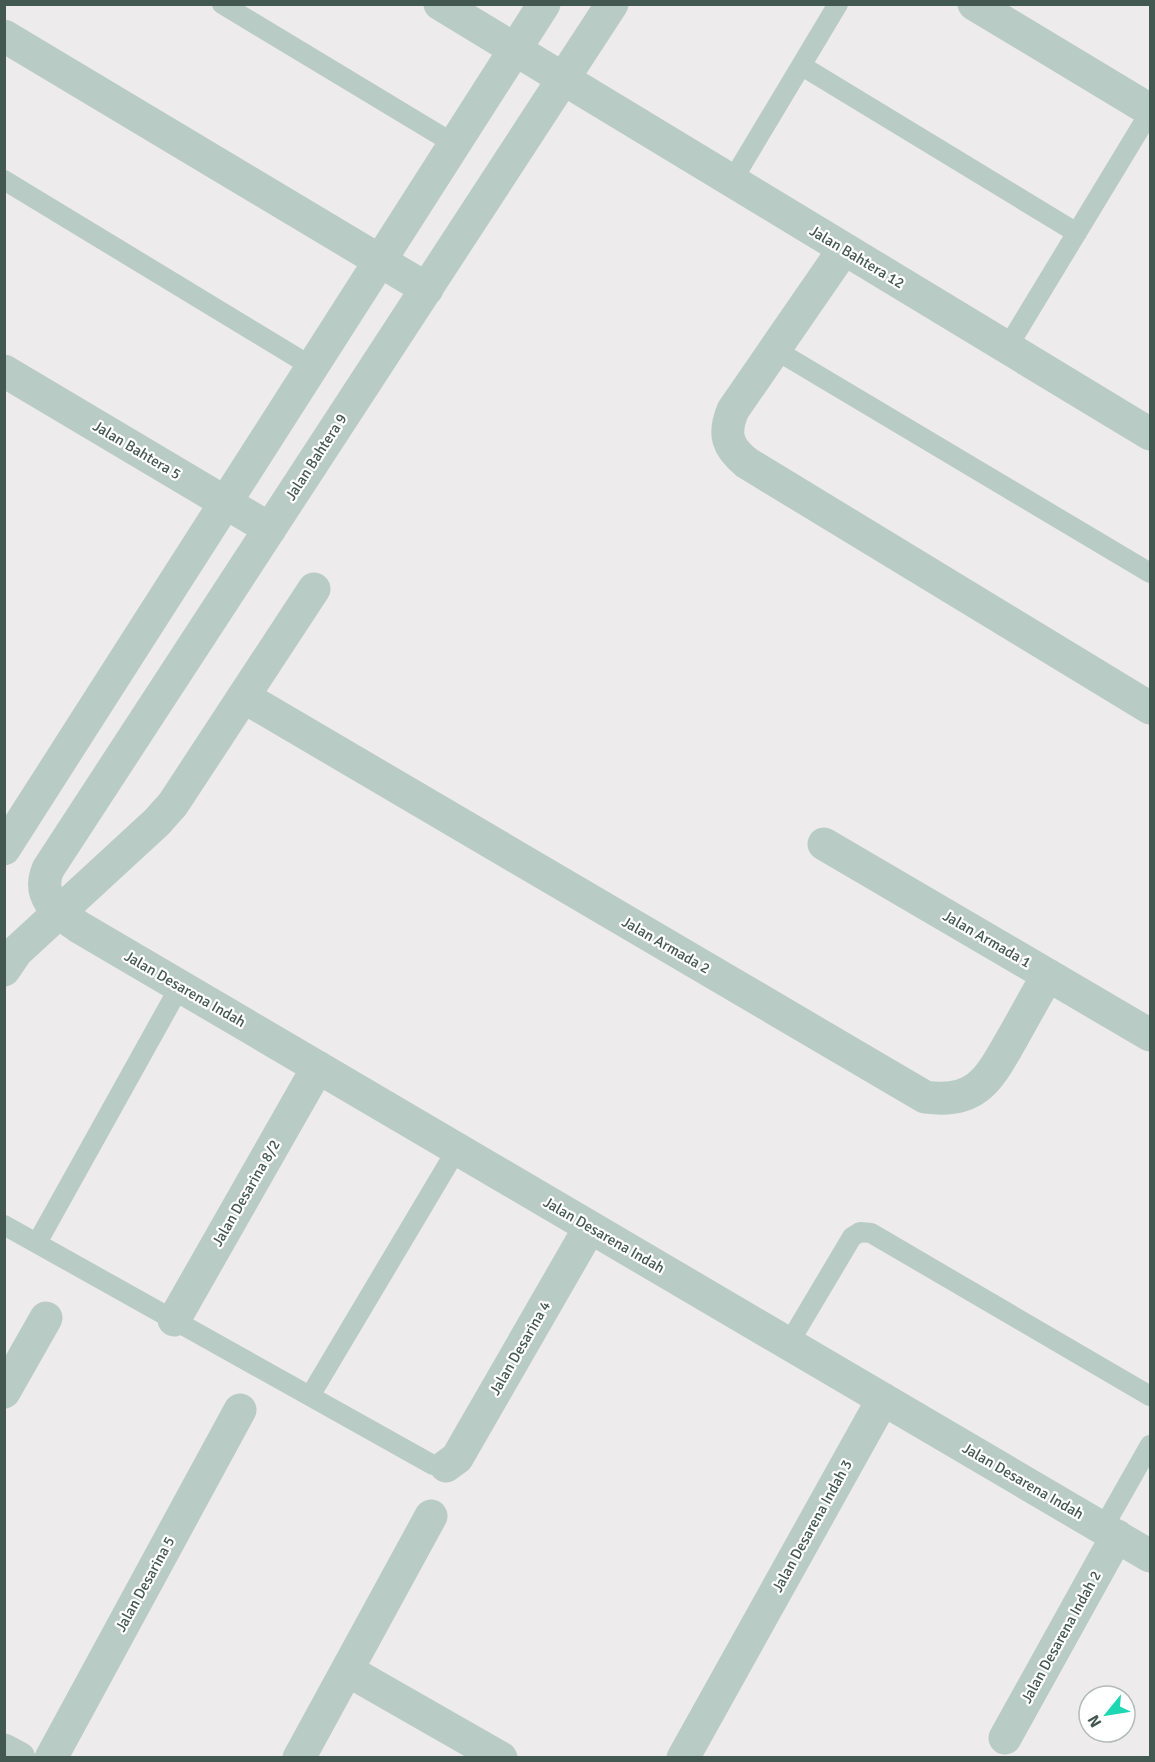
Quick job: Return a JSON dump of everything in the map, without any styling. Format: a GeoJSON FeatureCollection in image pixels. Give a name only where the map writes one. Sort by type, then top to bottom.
{"type":"FeatureCollection","features":[{"type":"Feature","properties":{"kind":"street","name":"Jalan Bahtera 12"},"geometry":{"type":"LineString","coordinates":[[440,4],[1150,434]]}},
{"type":"Feature","properties":{"kind":"street"},"geometry":{"type":"LineString","coordinates":[[4,849],[314,368],[544,4]]}},
{"type":"Feature","properties":{"kind":"street","name":"Jalan Bahtera 9"},"geometry":{"type":"LineString","coordinates":[[59,912],[44,891],[43,880],[48,869],[612,4]]}},
{"type":"Feature","properties":{"kind":"street"},"geometry":{"type":"LineString","coordinates":[[974,4],[1150,111]]}},
{"type":"Feature","properties":{"kind":"street"},"geometry":{"type":"LineString","coordinates":[[4,36],[427,289]]}},
{"type":"Feature","properties":{"kind":"street"},"geometry":{"type":"LineString","coordinates":[[844,249],[733,410],[727,423],[728,438],[735,453],[747,463],[1150,708]]}},
{"type":"Feature","properties":{"kind":"street","name":"Jalan Bahtera 5"},"geometry":{"type":"LineString","coordinates":[[4,371],[270,529]]}},
{"type":"Feature","properties":{"kind":"street"},"geometry":{"type":"LineString","coordinates":[[4,970],[17,951],[173,804],[314,589]]}},
{"type":"Feature","properties":{"kind":"street","name":"Jalan Armada 2"},"geometry":{"type":"LineString","coordinates":[[244,697],[925,1097],[942,1100],[959,1097],[978,1088],[992,1074],[1048,975]]}},
{"type":"Feature","properties":{"kind":"street","name":"Jalan Armada 1"},"geometry":{"type":"LineString","coordinates":[[824,844],[1150,1035]]}},
{"type":"Feature","properties":{"kind":"street","name":"Jalan Desarena Indah"},"geometry":{"type":"LineString","coordinates":[[59,912],[79,927],[1150,1556]]}},
{"type":"Feature","properties":{"kind":"street","name":"Jalan Desarina 8/2"},"geometry":{"type":"LineString","coordinates":[[174,1320],[318,1067]]}},
{"type":"Feature","properties":{"kind":"street","name":"Jalan Desarina 4"},"geometry":{"type":"LineString","coordinates":[[446,1466],[457,1458],[590,1227]]}},
{"type":"Feature","properties":{"kind":"street"},"geometry":{"type":"LineString","coordinates":[[4,1392],[46,1318]]}},
{"type":"Feature","properties":{"kind":"street","name":"Jalan Desarena Indah 3"},"geometry":{"type":"LineString","coordinates":[[683,1758],[883,1398]]}},
{"type":"Feature","properties":{"kind":"street","name":"Jalan Desarina 5"},"geometry":{"type":"LineString","coordinates":[[51,1758],[240,1410]]}},
{"type":"Feature","properties":{"kind":"street"},"geometry":{"type":"LineString","coordinates":[[299,1758],[431,1516]]}},
{"type":"Feature","properties":{"kind":"street","name":"Jalan Desarena Indah 2"},"geometry":{"type":"LineString","coordinates":[[1005,1738],[1110,1532]]}},
{"type":"Feature","properties":{"kind":"street"},"geometry":{"type":"LineString","coordinates":[[347,1670],[501,1758]]}},
{"type":"Feature","properties":{"kind":"street"},"geometry":{"type":"LineString","coordinates":[[4,1750],[19,1758]]}},
{"type":"Feature","properties":{"kind":"lane"},"geometry":{"type":"LineString","coordinates":[[222,4],[456,145]]}},
{"type":"Feature","properties":{"kind":"lane"},"geometry":{"type":"LineString","coordinates":[[732,181],[838,4]]}},
{"type":"Feature","properties":{"kind":"lane"},"geometry":{"type":"LineString","coordinates":[[802,66],[1077,233]]}},
{"type":"Feature","properties":{"kind":"lane"},"geometry":{"type":"LineString","coordinates":[[1007,348],[1150,111]]}},
{"type":"Feature","properties":{"kind":"lane"},"geometry":{"type":"LineString","coordinates":[[4,180],[314,368]]}},
{"type":"Feature","properties":{"kind":"lane"},"geometry":{"type":"LineString","coordinates":[[774,349],[1150,573]]}},
{"type":"Feature","properties":{"kind":"lane"},"geometry":{"type":"LineString","coordinates":[[37,1243],[180,986]]}},
{"type":"Feature","properties":{"kind":"lane"},"geometry":{"type":"LineString","coordinates":[[310,1396],[457,1149]]}},
{"type":"Feature","properties":{"kind":"lane"},"geometry":{"type":"LineString","coordinates":[[4,1224],[433,1465],[446,1466]]}},
{"type":"Feature","properties":{"kind":"lane"},"geometry":{"type":"LineString","coordinates":[[789,1343],[852,1237],[860,1232],[871,1233],[1150,1396]]}},
{"type":"Feature","properties":{"kind":"lane"},"geometry":{"type":"LineString","coordinates":[[1110,1532],[1150,1445]]}}]}
